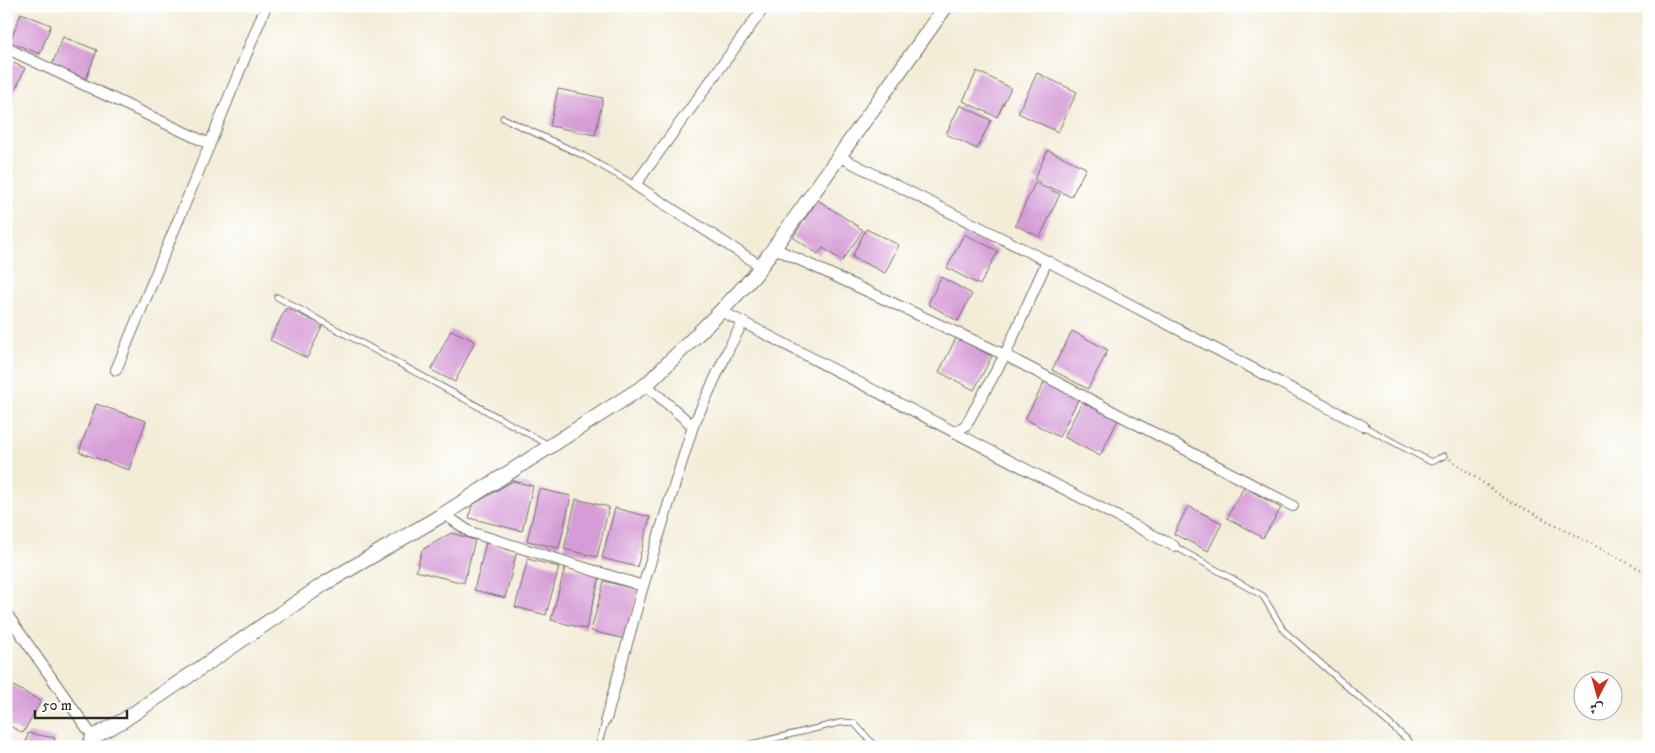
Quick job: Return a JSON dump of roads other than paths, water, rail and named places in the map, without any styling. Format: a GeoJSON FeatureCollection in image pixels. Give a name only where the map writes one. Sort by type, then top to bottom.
{"type":"FeatureCollection","features":[{"type":"Feature","properties":{"kind":"main road"},"geometry":{"type":"LineString","coordinates":[[91,742],[324,584],[444,514],[646,385],[721,311],[761,266],[946,6]]}},
{"type":"Feature","properties":{"kind":"street"},"geometry":{"type":"LineString","coordinates":[[116,370],[266,6]]}},
{"type":"Feature","properties":{"kind":"street"},"geometry":{"type":"LineString","coordinates":[[761,266],[635,185],[765,6]]}},
{"type":"Feature","properties":{"kind":"street"},"geometry":{"type":"LineString","coordinates":[[6,48],[205,142],[208,146]]}},
{"type":"Feature","properties":{"kind":"street"},"geometry":{"type":"LineString","coordinates":[[838,156],[1047,261],[1363,426]]}},
{"type":"Feature","properties":{"kind":"street"},"geometry":{"type":"LineString","coordinates":[[774,248],[1005,355],[1293,506]]}},
{"type":"Feature","properties":{"kind":"street"},"geometry":{"type":"LineString","coordinates":[[955,432],[966,424],[1005,355],[1047,261]]}},
{"type":"Feature","properties":{"kind":"street"},"geometry":{"type":"LineString","coordinates":[[721,311],[1174,546]]}},
{"type":"Feature","properties":{"kind":"street"},"geometry":{"type":"LineString","coordinates":[[606,719],[643,586],[693,426],[743,322]]}},
{"type":"Feature","properties":{"kind":"street"},"geometry":{"type":"LineString","coordinates":[[646,385],[693,426]]}},
{"type":"Feature","properties":{"kind":"street"},"geometry":{"type":"LineString","coordinates":[[444,514],[470,532],[643,586]]}},
{"type":"Feature","properties":{"kind":"street"},"geometry":{"type":"LineString","coordinates":[[6,614],[91,742]]}},
{"type":"Feature","properties":{"kind":"lane"},"geometry":{"type":"LineString","coordinates":[[503,118],[584,156],[635,185]]}},
{"type":"Feature","properties":{"kind":"lane"},"geometry":{"type":"LineString","coordinates":[[277,297],[550,445]]}},
{"type":"Feature","properties":{"kind":"lane"},"geometry":{"type":"LineString","coordinates":[[1363,426],[1431,462],[1444,456]]}},
{"type":"Feature","properties":{"kind":"lane"},"geometry":{"type":"LineString","coordinates":[[1174,546],[1263,596],[1284,631],[1414,747]]}},
{"type":"Feature","properties":{"kind":"lane"},"geometry":{"type":"LineString","coordinates":[[598,747],[606,719]]}},
{"type":"Feature","properties":{"kind":"lane"},"geometry":{"type":"LineString","coordinates":[[738,747],[843,722],[854,724],[876,747]]}},
{"type":"Feature","properties":{"kind":"lane"},"geometry":{"type":"LineString","coordinates":[[800,747],[809,744],[812,747]]}}]}
